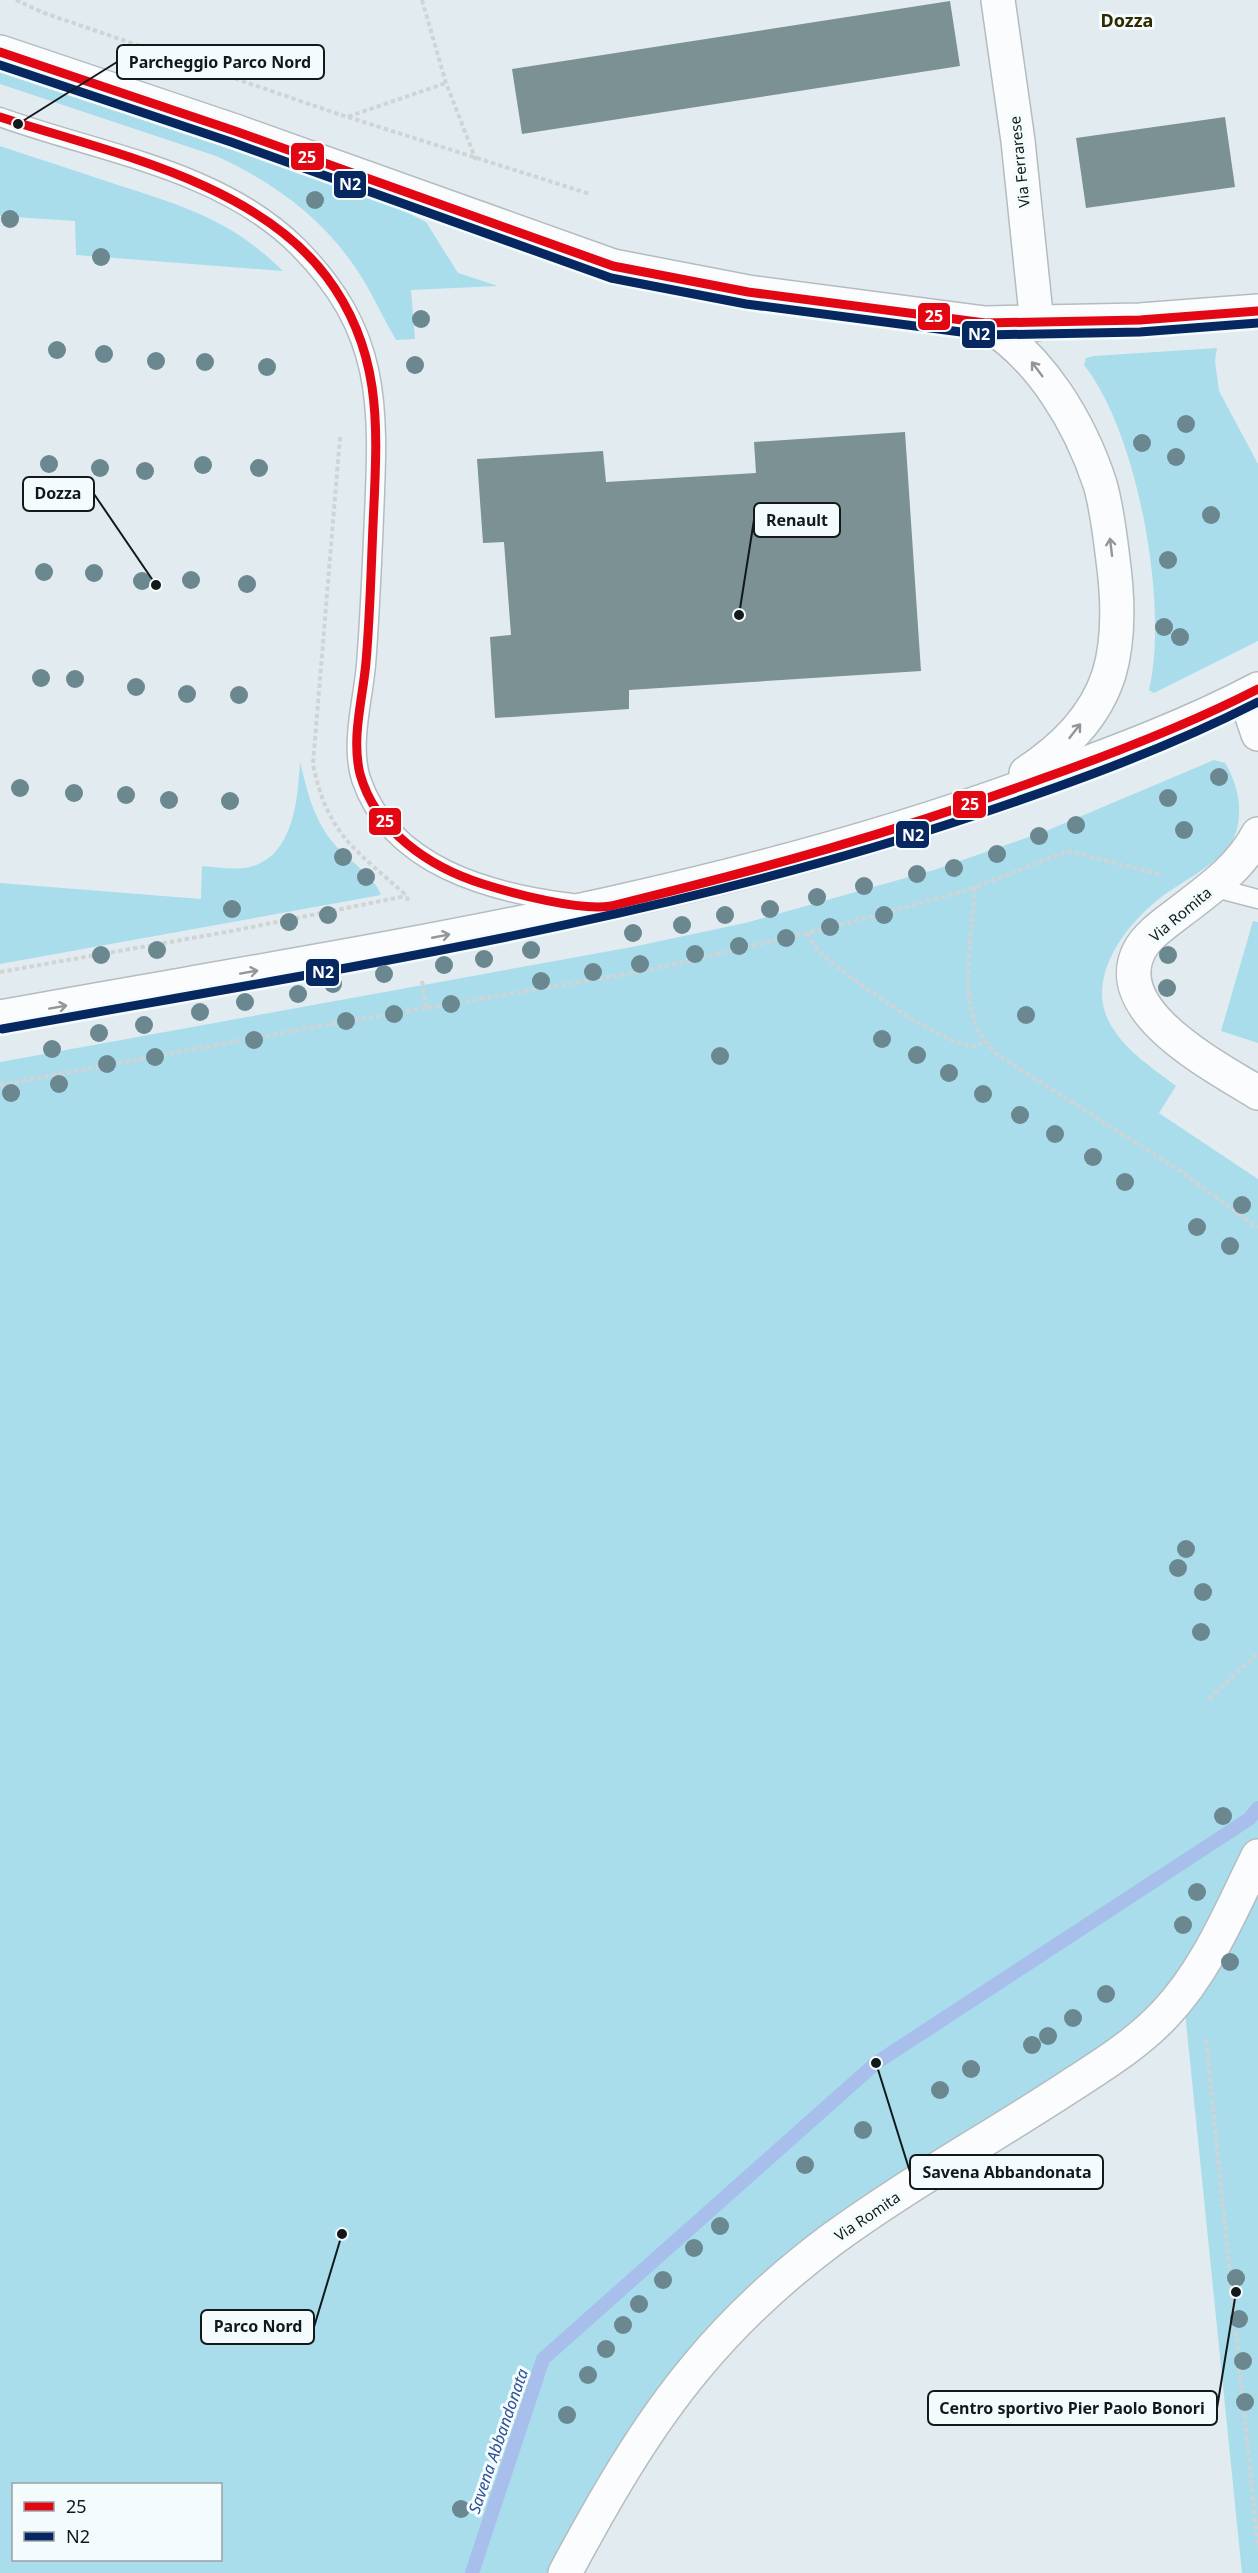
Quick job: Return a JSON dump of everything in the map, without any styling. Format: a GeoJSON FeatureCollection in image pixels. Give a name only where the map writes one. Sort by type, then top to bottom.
{"type":"FeatureCollection","features":[{"type":"Feature","properties":{"kind":"main road","name":"Via Ferrarese"},"geometry":{"type":"LineString","coordinates":[[998,0],[1018,141],[1037,324]]}},
{"type":"Feature","properties":{"kind":"main road"},"geometry":{"type":"LineString","coordinates":[[0,52],[235,131],[613,266],[748,292],[985,323],[1037,324],[1140,320],[1258,311]]}},
{"type":"Feature","properties":{"kind":"main road"},"geometry":{"type":"LineString","coordinates":[[958,810],[1016,780],[1058,752],[1095,704],[1108,674],[1116,637],[1116,586],[1109,530],[1092,461],[1063,406],[1026,354],[1004,334],[985,323]]}},
{"type":"Feature","properties":{"kind":"main road"},"geometry":{"type":"LineString","coordinates":[[0,1017],[602,907],[745,873],[958,810],[1146,742],[1251,693],[1258,734]]}},
{"type":"Feature","properties":{"kind":"main road","name":"Via Romita"},"geometry":{"type":"LineString","coordinates":[[1258,834],[1236,868],[1147,941],[1134,962],[1135,981],[1152,1019],[1167,1033],[1258,1093]]}},
{"type":"Feature","properties":{"kind":"main road","name":"Via Romita"},"geometry":{"type":"LineString","coordinates":[[566,2573],[649,2431],[696,2366],[758,2301],[830,2241],[1118,2054],[1166,2014],[1206,1959],[1258,1856]]}},
{"type":"Feature","properties":{"kind":"lane"},"geometry":{"type":"LineString","coordinates":[[0,117],[150,164],[205,186],[243,205],[274,226],[296,245],[330,283],[354,321],[367,354],[378,428],[366,661],[358,734],[361,778],[375,805],[401,838],[444,870],[479,885],[507,892],[602,907]]}},
{"type":"Feature","properties":{"kind":"lane"},"geometry":{"type":"LineString","coordinates":[[1212,887],[1258,898]]}},
{"type":"Feature","properties":{"kind":"path"},"geometry":{"type":"LineString","coordinates":[[16,0],[44,13],[243,79],[347,117],[590,194]]}},
{"type":"Feature","properties":{"kind":"path"},"geometry":{"type":"LineString","coordinates":[[422,0],[446,83],[477,160]]}},
{"type":"Feature","properties":{"kind":"path"},"geometry":{"type":"LineString","coordinates":[[347,117],[446,83]]}},
{"type":"Feature","properties":{"kind":"path"},"geometry":{"type":"LineString","coordinates":[[0,972],[232,931],[407,896],[347,843],[336,830],[318,790],[313,764],[341,430]]}},
{"type":"Feature","properties":{"kind":"path"},"geometry":{"type":"LineString","coordinates":[[0,1085],[297,1030],[650,970],[807,933],[975,887],[1068,850],[1212,887]]}},
{"type":"Feature","properties":{"kind":"path"},"geometry":{"type":"LineString","coordinates":[[975,887],[969,999],[977,1029],[986,1041],[999,1056],[1178,1169],[1258,1228]]}},
{"type":"Feature","properties":{"kind":"path"},"geometry":{"type":"LineString","coordinates":[[807,933],[819,950],[848,976],[891,1005],[942,1035],[963,1044],[974,1046],[986,1041]]}},
{"type":"Feature","properties":{"kind":"path"},"geometry":{"type":"LineString","coordinates":[[1209,1699],[1258,1653]]}},
{"type":"Feature","properties":{"kind":"path"},"geometry":{"type":"LineString","coordinates":[[1206,2040],[1258,2548]]}},
{"type":"Feature","properties":{"kind":"shaded area"},"geometry":{"type":"Polygon","coordinates":[[[0,65],[346,182],[426,222],[458,273],[498,286],[411,290],[415,339],[396,340],[363,279],[337,243],[307,213],[273,187],[216,156],[0,84],[0,65]]]}},
{"type":"Feature","properties":{"kind":"shaded area"},"geometry":{"type":"Polygon","coordinates":[[[0,146],[165,200],[207,217],[245,239],[283,271],[76,255],[75,221],[0,216],[0,146]]]}},
{"type":"Feature","properties":{"kind":"shaded area"},"geometry":{"type":"Polygon","coordinates":[[[1217,348],[1215,361],[1219,391],[1258,464],[1258,641],[1154,693],[1149,690],[1154,655],[1155,613],[1144,522],[1134,476],[1120,433],[1103,395],[1084,365],[1086,358],[1094,356],[1217,348]]]}},
{"type":"Feature","properties":{"kind":"shaded area"},"geometry":{"type":"Polygon","coordinates":[[[1214,760],[1225,763],[1237,791],[1239,812],[1232,842],[1220,856],[1164,895],[1136,921],[1112,954],[1105,972],[1102,990],[1104,1009],[1118,1036],[1141,1059],[1176,1086],[1159,1113],[1258,1179],[1258,1804],[1249,1819],[1009,1976],[1258,1815],[1258,2573],[1242,2573],[1185,2012],[1165,2014],[758,2301],[565,2573],[0,2573],[0,1062],[632,947],[745,923],[934,870],[1046,831],[1214,760]]]}},
{"type":"Feature","properties":{"kind":"shaded area"},"geometry":{"type":"Polygon","coordinates":[[[300,762],[311,803],[325,831],[337,847],[372,880],[381,895],[0,964],[0,883],[201,899],[202,866],[241,868],[253,866],[267,860],[277,850],[291,823],[298,791],[300,762]]]}},
{"type":"Feature","properties":{"kind":"shaded area"},"geometry":{"type":"Polygon","coordinates":[[[1253,921],[1258,922],[1258,1043],[1221,1031],[1253,921]]]}},
{"type":"Feature","properties":{"kind":"building"},"geometry":{"type":"Polygon","coordinates":[[[950,1],[960,66],[522,134],[512,69],[950,1]]]}},
{"type":"Feature","properties":{"kind":"building"},"geometry":{"type":"Polygon","coordinates":[[[1225,117],[1235,187],[1086,208],[1076,138],[1225,117]]]}},
{"type":"Feature","properties":{"kind":"building"},"geometry":{"type":"Polygon","coordinates":[[[905,432],[921,671],[629,690],[629,709],[495,718],[490,637],[511,635],[504,542],[483,543],[477,459],[603,451],[606,482],[756,473],[754,442],[905,432]]]}},
{"type":"Feature","properties":{"kind":"waterway","name":"Savena Abbandonata"},"geometry":{"type":"LineString","coordinates":[[472,2573],[543,2359],[876,2063],[1249,1819],[1258,1808]]}},
{"type":"Feature","properties":{"kind":"transit line","name":"25"},"geometry":{"type":"LineString","coordinates":[[0,52],[235,131],[613,266],[748,292],[985,323],[1140,320],[1258,311]]}},
{"type":"Feature","properties":{"kind":"transit line","name":"N2"},"geometry":{"type":"LineString","coordinates":[[0,65],[231,142],[611,278],[746,304],[984,335],[1140,332],[1258,323]]}},
{"type":"Feature","properties":{"kind":"transit line","name":"25"},"geometry":{"type":"LineString","coordinates":[[0,117],[131,158],[219,193],[260,216],[296,243],[326,276],[345,305],[359,335],[368,365],[375,426],[375,491],[368,628],[357,732],[360,774],[378,813],[392,829],[407,844],[443,868],[483,884],[529,897],[582,906],[611,906],[774,864],[934,816],[1124,749],[1205,715],[1258,689]]}},
{"type":"Feature","properties":{"kind":"transit line","name":"N2"},"geometry":{"type":"LineString","coordinates":[[2,1029],[495,940],[739,884],[859,852],[979,814],[1155,749],[1258,702]]}},
{"type":"Feature","properties":{"kind":"place","name":"Parcheggio Parco Nord"},"geometry":{"type":"Point","coordinates":[18,124]}},
{"type":"Feature","properties":{"kind":"place","name":"Dozza"},"geometry":{"type":"Point","coordinates":[156,585]}},
{"type":"Feature","properties":{"kind":"place","name":"Renault"},"geometry":{"type":"Point","coordinates":[739,615]}},
{"type":"Feature","properties":{"kind":"place","name":"Savena Abbandonata"},"geometry":{"type":"Point","coordinates":[876,2063]}},
{"type":"Feature","properties":{"kind":"place","name":"Parco Nord"},"geometry":{"type":"Point","coordinates":[342,2234]}},
{"type":"Feature","properties":{"kind":"place","name":"Centro sportivo Pier Paolo Bonori"},"geometry":{"type":"Point","coordinates":[1236,2292]}},
{"type":"Feature","properties":{"kind":"district","name":"Dozza"},"geometry":{"type":"Point","coordinates":[1127,20]}}]}
